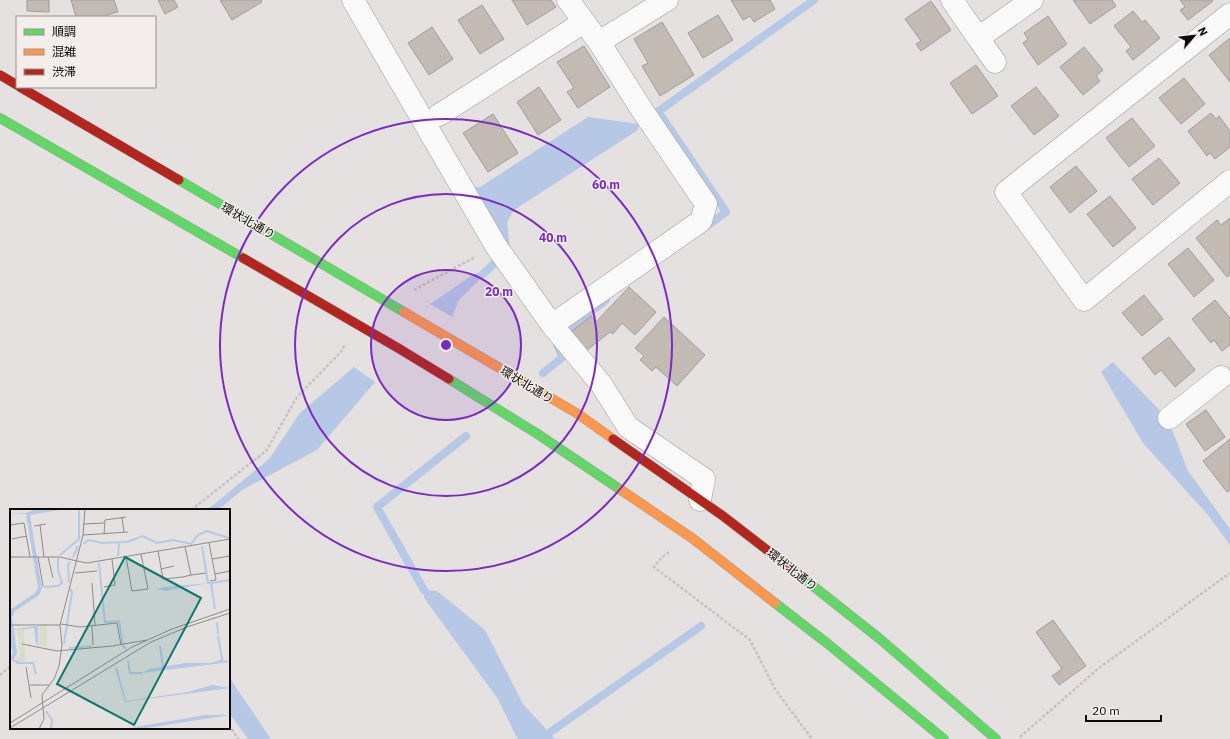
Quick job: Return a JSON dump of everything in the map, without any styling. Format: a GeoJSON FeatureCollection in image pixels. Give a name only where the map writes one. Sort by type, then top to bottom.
{"type":"FeatureCollection","features":[{"type":"Feature","properties":{"kind":"highway"},"geometry":{"type":"LineString","coordinates":[[0,75],[16,84]]}},
{"type":"Feature","properties":{"kind":"highway","name":"環状北通り"},"geometry":{"type":"LineString","coordinates":[[22,88],[578,414],[700,500],[880,639],[996,739]]}},
{"type":"Feature","properties":{"kind":"highway"},"geometry":{"type":"LineString","coordinates":[[0,118],[356,323],[536,433],[692,538],[828,644],[944,739]]}},
{"type":"Feature","properties":{"kind":"street"},"geometry":{"type":"LineString","coordinates":[[353,0],[502,254],[559,333],[601,384],[628,427],[704,480],[700,500]]}},
{"type":"Feature","properties":{"kind":"street"},"geometry":{"type":"LineString","coordinates":[[559,333],[702,221],[706,204],[647,118],[599,42],[568,0]]}},
{"type":"Feature","properties":{"kind":"street"},"geometry":{"type":"LineString","coordinates":[[599,42],[667,0]]}},
{"type":"Feature","properties":{"kind":"street"},"geometry":{"type":"LineString","coordinates":[[952,0],[995,62]]}},
{"type":"Feature","properties":{"kind":"street"},"geometry":{"type":"LineString","coordinates":[[978,38],[1032,0]]}},
{"type":"Feature","properties":{"kind":"street"},"geometry":{"type":"LineString","coordinates":[[1230,14],[1006,192],[1084,300],[1230,181]]}},
{"type":"Feature","properties":{"kind":"street"},"geometry":{"type":"LineString","coordinates":[[439,115],[584,22]]}},
{"type":"Feature","properties":{"kind":"street"},"geometry":{"type":"LineString","coordinates":[[1169,418],[1227,378]]}},
{"type":"Feature","properties":{"kind":"path"},"geometry":{"type":"LineString","coordinates":[[392,305],[404,296],[502,254]]}},
{"type":"Feature","properties":{"kind":"path"},"geometry":{"type":"LineString","coordinates":[[192,509],[266,451],[297,397],[341,352],[356,323]]}},
{"type":"Feature","properties":{"kind":"path"},"geometry":{"type":"LineString","coordinates":[[692,538],[662,556],[654,567],[750,640],[775,689],[812,739]]}},
{"type":"Feature","properties":{"kind":"path"},"geometry":{"type":"LineString","coordinates":[[1018,739],[1099,668],[1230,573]]}},
{"type":"Feature","properties":{"kind":"path"},"geometry":{"type":"LineString","coordinates":[[0,675],[10,667]]}},
{"type":"Feature","properties":{"kind":"path"},"geometry":{"type":"LineString","coordinates":[[230,727],[238,739]]}},
{"type":"Feature","properties":{"kind":"water"},"geometry":{"type":"Polygon","coordinates":[[[588,117],[639,124],[638,130],[514,210],[507,222],[510,248],[474,187],[480,187],[588,117]]]}},
{"type":"Feature","properties":{"kind":"water"},"geometry":{"type":"Polygon","coordinates":[[[491,268],[459,300],[452,317],[430,304],[474,274],[491,268]]]}},
{"type":"Feature","properties":{"kind":"water"},"geometry":{"type":"Polygon","coordinates":[[[1113,362],[1168,419],[1188,471],[1230,529],[1230,545],[1208,515],[1143,443],[1101,372],[1113,362]]]}},
{"type":"Feature","properties":{"kind":"water"},"geometry":{"type":"Polygon","coordinates":[[[354,367],[375,382],[317,450],[242,490],[219,509],[208,509],[269,459],[300,413],[354,367]]]}},
{"type":"Feature","properties":{"kind":"water"},"geometry":{"type":"Polygon","coordinates":[[[424,590],[437,591],[485,630],[523,704],[555,739],[518,739],[498,699],[424,598],[424,590]]]}},
{"type":"Feature","properties":{"kind":"water"},"geometry":{"type":"Polygon","coordinates":[[[230,678],[271,739],[248,739],[230,714],[230,678]]]}},
{"type":"Feature","properties":{"kind":"building"},"geometry":{"type":"Polygon","coordinates":[[[27,0],[49,0],[49,12],[27,11],[27,0]]]}},
{"type":"Feature","properties":{"kind":"building"},"geometry":{"type":"Polygon","coordinates":[[[71,0],[114,0],[118,12],[106,16],[76,16],[71,0]]]}},
{"type":"Feature","properties":{"kind":"building"},"geometry":{"type":"Polygon","coordinates":[[[158,0],[174,0],[178,7],[165,14],[158,0]]]}},
{"type":"Feature","properties":{"kind":"building"},"geometry":{"type":"Polygon","coordinates":[[[220,0],[261,0],[262,2],[232,20],[220,0]]]}},
{"type":"Feature","properties":{"kind":"building"},"geometry":{"type":"Polygon","coordinates":[[[512,0],[551,0],[556,7],[527,25],[512,0]]]}},
{"type":"Feature","properties":{"kind":"building"},"geometry":{"type":"Polygon","coordinates":[[[731,0],[770,0],[775,9],[754,22],[750,16],[743,20],[731,0]]]}},
{"type":"Feature","properties":{"kind":"building"},"geometry":{"type":"Polygon","coordinates":[[[1073,0],[1112,0],[1116,6],[1090,24],[1073,0]]]}},
{"type":"Feature","properties":{"kind":"building"},"geometry":{"type":"Polygon","coordinates":[[[1180,0],[1213,1],[1188,20],[1180,10],[1185,7],[1180,0]]]}},
{"type":"Feature","properties":{"kind":"building"},"geometry":{"type":"Polygon","coordinates":[[[931,1],[951,30],[921,51],[916,44],[921,41],[905,19],[931,1]]]}},
{"type":"Feature","properties":{"kind":"building"},"geometry":{"type":"Polygon","coordinates":[[[482,5],[504,39],[480,54],[458,20],[482,5]]]}},
{"type":"Feature","properties":{"kind":"building"},"geometry":{"type":"Polygon","coordinates":[[[1133,11],[1142,22],[1145,20],[1160,38],[1133,60],[1126,51],[1131,47],[1114,26],[1133,11]]]}},
{"type":"Feature","properties":{"kind":"building"},"geometry":{"type":"Polygon","coordinates":[[[718,15],[733,40],[703,58],[688,33],[718,15]]]}},
{"type":"Feature","properties":{"kind":"building"},"geometry":{"type":"Polygon","coordinates":[[[1048,16],[1067,44],[1038,65],[1023,43],[1028,39],[1024,33],[1048,16]]]}},
{"type":"Feature","properties":{"kind":"building"},"geometry":{"type":"Polygon","coordinates":[[[662,22],[694,75],[660,96],[642,66],[648,63],[634,39],[662,22]]]}},
{"type":"Feature","properties":{"kind":"building"},"geometry":{"type":"Polygon","coordinates":[[[432,27],[453,59],[429,75],[408,43],[432,27]]]}},
{"type":"Feature","properties":{"kind":"building"},"geometry":{"type":"Polygon","coordinates":[[[1230,38],[1230,82],[1209,55],[1230,38]]]}},
{"type":"Feature","properties":{"kind":"building"},"geometry":{"type":"Polygon","coordinates":[[[584,46],[610,87],[578,108],[567,92],[574,88],[557,62],[584,46]]]}},
{"type":"Feature","properties":{"kind":"building"},"geometry":{"type":"Polygon","coordinates":[[[1084,47],[1103,70],[1096,76],[1100,81],[1083,95],[1060,67],[1084,47]]]}},
{"type":"Feature","properties":{"kind":"building"},"geometry":{"type":"Polygon","coordinates":[[[976,65],[998,96],[972,114],[950,83],[976,65]]]}},
{"type":"Feature","properties":{"kind":"building"},"geometry":{"type":"Polygon","coordinates":[[[1184,78],[1205,104],[1181,124],[1159,98],[1184,78]]]}},
{"type":"Feature","properties":{"kind":"building"},"geometry":{"type":"Polygon","coordinates":[[[539,87],[561,120],[538,135],[517,102],[539,87]]]}},
{"type":"Feature","properties":{"kind":"building"},"geometry":{"type":"Polygon","coordinates":[[[1036,87],[1059,116],[1034,135],[1011,106],[1036,87]]]}},
{"type":"Feature","properties":{"kind":"building"},"geometry":{"type":"Polygon","coordinates":[[[1211,113],[1216,119],[1219,116],[1230,131],[1230,147],[1215,159],[1210,153],[1207,156],[1188,131],[1211,113]]]}},
{"type":"Feature","properties":{"kind":"building"},"geometry":{"type":"Polygon","coordinates":[[[493,114],[518,153],[488,172],[463,133],[493,114]]]}},
{"type":"Feature","properties":{"kind":"building"},"geometry":{"type":"Polygon","coordinates":[[[1132,118],[1155,146],[1129,167],[1106,138],[1132,118]]]}},
{"type":"Feature","properties":{"kind":"building"},"geometry":{"type":"Polygon","coordinates":[[[1159,158],[1180,183],[1153,205],[1132,179],[1159,158]]]}},
{"type":"Feature","properties":{"kind":"building"},"geometry":{"type":"Polygon","coordinates":[[[1076,166],[1097,191],[1070,213],[1050,187],[1076,166]]]}},
{"type":"Feature","properties":{"kind":"building"},"geometry":{"type":"Polygon","coordinates":[[[1110,196],[1136,228],[1113,247],[1087,214],[1110,196]]]}},
{"type":"Feature","properties":{"kind":"building"},"geometry":{"type":"Polygon","coordinates":[[[1230,218],[1230,275],[1227,277],[1196,238],[1217,220],[1221,225],[1230,218]]]}},
{"type":"Feature","properties":{"kind":"building"},"geometry":{"type":"Polygon","coordinates":[[[1188,248],[1214,280],[1194,297],[1168,264],[1188,248]]]}},
{"type":"Feature","properties":{"kind":"building"},"geometry":{"type":"Polygon","coordinates":[[[629,287],[656,312],[635,335],[622,323],[613,334],[610,332],[586,351],[571,332],[591,316],[596,322],[629,287]]]}},
{"type":"Feature","properties":{"kind":"building"},"geometry":{"type":"Polygon","coordinates":[[[1144,295],[1163,319],[1142,336],[1122,313],[1144,295]]]}},
{"type":"Feature","properties":{"kind":"building"},"geometry":{"type":"Polygon","coordinates":[[[1215,300],[1230,318],[1230,345],[1222,351],[1214,340],[1211,343],[1192,319],[1215,300]]]}},
{"type":"Feature","properties":{"kind":"building"},"geometry":{"type":"Polygon","coordinates":[[[664,317],[705,355],[677,386],[656,367],[652,371],[640,360],[644,356],[635,348],[664,317]]]}},
{"type":"Feature","properties":{"kind":"building"},"geometry":{"type":"Polygon","coordinates":[[[1169,337],[1195,370],[1175,387],[1161,370],[1155,375],[1142,358],[1169,337]]]}},
{"type":"Feature","properties":{"kind":"building"},"geometry":{"type":"Polygon","coordinates":[[[1206,410],[1225,437],[1205,451],[1186,424],[1206,410]]]}},
{"type":"Feature","properties":{"kind":"building"},"geometry":{"type":"Polygon","coordinates":[[[1230,439],[1230,490],[1227,492],[1203,461],[1230,439]]]}},
{"type":"Feature","properties":{"kind":"building"},"geometry":{"type":"Polygon","coordinates":[[[1053,620],[1086,666],[1059,685],[1052,676],[1062,669],[1036,632],[1053,620]]]}},
{"type":"Feature","properties":{"kind":"waterway"},"geometry":{"type":"LineString","coordinates":[[649,118],[814,0]]}},
{"type":"Feature","properties":{"kind":"waterway"},"geometry":{"type":"LineString","coordinates":[[658,111],[726,212],[704,228]]}},
{"type":"Feature","properties":{"kind":"waterway"},"geometry":{"type":"LineString","coordinates":[[483,274],[502,256]]}},
{"type":"Feature","properties":{"kind":"waterway"},"geometry":{"type":"LineString","coordinates":[[561,334],[606,300]]}},
{"type":"Feature","properties":{"kind":"waterway"},"geometry":{"type":"LineString","coordinates":[[543,373],[563,357],[557,345]]}},
{"type":"Feature","properties":{"kind":"waterway"},"geometry":{"type":"LineString","coordinates":[[424,590],[377,507],[466,436]]}},
{"type":"Feature","properties":{"kind":"waterway"},"geometry":{"type":"LineString","coordinates":[[549,733],[701,626]]}},
{"type":"Feature","properties":{"kind":"traffic: fast"},"geometry":{"type":"LineString","coordinates":[[0,118],[243,258]]}},
{"type":"Feature","properties":{"kind":"traffic: fast"},"geometry":{"type":"LineString","coordinates":[[179,180],[404,312]]}},
{"type":"Feature","properties":{"kind":"traffic: fast"},"geometry":{"type":"LineString","coordinates":[[449,379],[536,433],[621,490]]}},
{"type":"Feature","properties":{"kind":"traffic: fast"},"geometry":{"type":"LineString","coordinates":[[789,567],[880,639],[996,739]]}},
{"type":"Feature","properties":{"kind":"traffic: fast"},"geometry":{"type":"LineString","coordinates":[[775,603],[828,644],[944,739]]}},
{"type":"Feature","properties":{"kind":"traffic: slow"},"geometry":{"type":"LineString","coordinates":[[404,312],[578,414],[613,439]]}},
{"type":"Feature","properties":{"kind":"traffic: slow"},"geometry":{"type":"LineString","coordinates":[[621,490],[692,538],[775,603]]}},
{"type":"Feature","properties":{"kind":"traffic: jam"},"geometry":{"type":"LineString","coordinates":[[0,75],[16,84]]}},
{"type":"Feature","properties":{"kind":"traffic: jam"},"geometry":{"type":"LineString","coordinates":[[22,88],[179,180]]}},
{"type":"Feature","properties":{"kind":"traffic: jam"},"geometry":{"type":"LineString","coordinates":[[243,258],[449,379]]}},
{"type":"Feature","properties":{"kind":"traffic: jam"},"geometry":{"type":"LineString","coordinates":[[613,439],[723,516],[789,567]]}}]}
